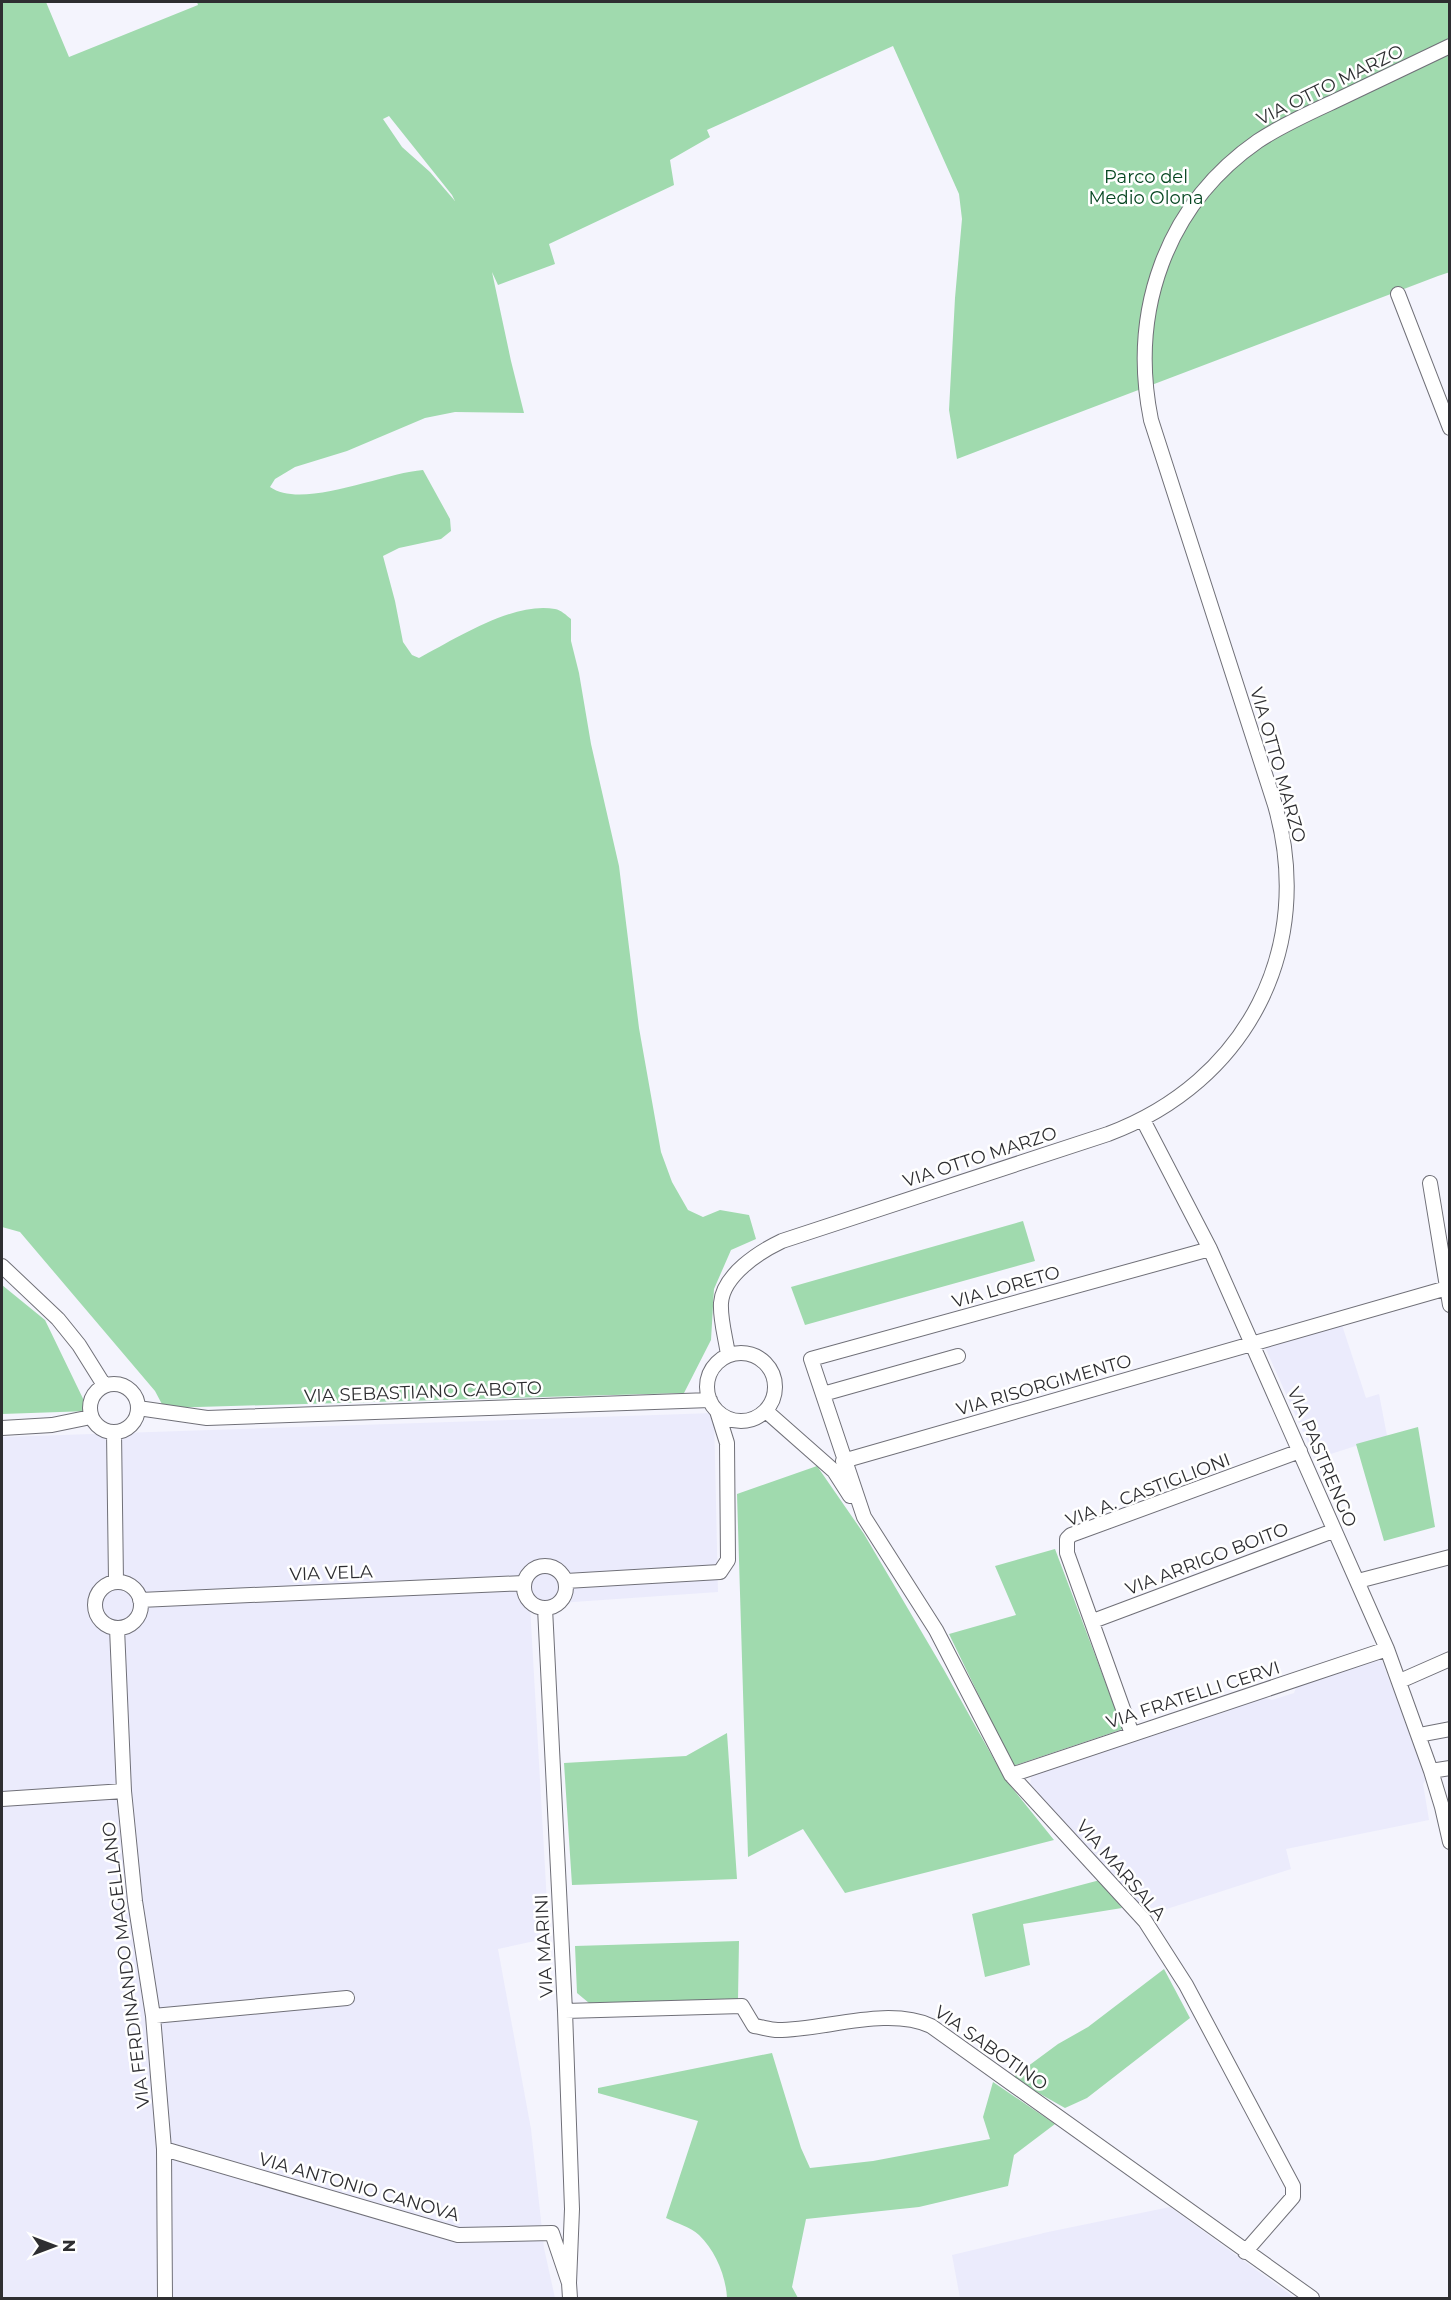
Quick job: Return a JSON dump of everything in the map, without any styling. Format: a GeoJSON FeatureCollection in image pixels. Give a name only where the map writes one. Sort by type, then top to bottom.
{"type":"FeatureCollection","features":[{"type":"Feature","properties":{"kind":"street","name":"VIA OTTO MARZO"},"geometry":{"type":"LineString","coordinates":[[728,1355],[721,1300],[736,1273],[749,1260],[769,1247],[1108,1134],[1143,1120],[1163,1109],[1197,1084],[1225,1056],[1249,1022],[1268,986],[1281,947],[1288,886],[1285,845],[1275,805],[1151,420],[1144,364],[1146,326],[1153,290],[1165,254],[1182,220],[1210,183],[1245,150],[1284,125],[1449,46]]}},
{"type":"Feature","properties":{"kind":"street"},"geometry":{"type":"LineString","coordinates":[[1398,294],[1449,428]]}},
{"type":"Feature","properties":{"kind":"street","name":"VIA PASTRENGO"},"geometry":{"type":"LineString","coordinates":[[1143,1120],[1210,1249],[1387,1649],[1431,1772],[1446,1806],[1449,1842]]}},
{"type":"Feature","properties":{"kind":"street"},"geometry":{"type":"LineString","coordinates":[[1430,1182],[1449,1305]]}},
{"type":"Feature","properties":{"kind":"street","name":"VIA LORETO"},"geometry":{"type":"LineString","coordinates":[[811,1359],[1210,1249]]}},
{"type":"Feature","properties":{"kind":"street"},"geometry":{"type":"LineString","coordinates":[[2,1266],[58,1319],[80,1345],[104,1385]]}},
{"type":"Feature","properties":{"kind":"street","name":"VIA RISORGIMENTO"},"geometry":{"type":"LineString","coordinates":[[843,1461],[1447,1288]]}},
{"type":"Feature","properties":{"kind":"street"},"geometry":{"type":"LineString","coordinates":[[566,1581],[720,1572],[728,1560],[727,1443],[707,1390],[708,1379],[719,1361],[728,1355],[751,1354],[762,1359],[770,1368],[775,1390],[772,1401],[757,1417],[747,1421],[736,1421],[726,1417],[714,1406]]}},
{"type":"Feature","properties":{"kind":"street"},"geometry":{"type":"LineString","coordinates":[[823,1394],[958,1356]]}},
{"type":"Feature","properties":{"kind":"street","name":"VIA MARSALA"},"geometry":{"type":"LineString","coordinates":[[811,1359],[843,1461],[864,1517]]}},
{"type":"Feature","properties":{"kind":"street"},"geometry":{"type":"LineString","coordinates":[[120,1384],[133,1393],[138,1408],[133,1422],[121,1431],[114,1432],[100,1428],[91,1417],[90,1402],[93,1395],[104,1385],[120,1384]]}},
{"type":"Feature","properties":{"kind":"street","name":"VIA SEBASTIANO CABOTO"},"geometry":{"type":"LineString","coordinates":[[138,1408],[207,1418],[714,1406]]}},
{"type":"Feature","properties":{"kind":"street","name":"VIA MARSALA"},"geometry":{"type":"LineString","coordinates":[[765,1411],[834,1471],[936,1629],[1011,1775],[1145,1921],[1186,1985],[1293,2187],[1293,2197],[1245,2252]]}},
{"type":"Feature","properties":{"kind":"street"},"geometry":{"type":"LineString","coordinates":[[2,1428],[52,1425],[91,1417]]}},
{"type":"Feature","properties":{"kind":"street"},"geometry":{"type":"LineString","coordinates":[[114,1432],[116,1581]]}},
{"type":"Feature","properties":{"kind":"street","name":"VIA A. CASTIGLIONI"},"geometry":{"type":"LineString","coordinates":[[1132,1734],[1065,1544],[1071,1535],[1300,1451]]}},
{"type":"Feature","properties":{"kind":"street","name":"VIA ARRIGO BOITO"},"geometry":{"type":"LineString","coordinates":[[1093,1622],[1333,1531]]}},
{"type":"Feature","properties":{"kind":"street"},"geometry":{"type":"LineString","coordinates":[[1358,1581],[1449,1557]]}},
{"type":"Feature","properties":{"kind":"street"},"geometry":{"type":"LineString","coordinates":[[544,1565],[558,1569],[566,1581],[562,1600],[551,1607],[545,1608],[531,1603],[526,1597],[524,1583],[531,1570],[544,1565]]}},
{"type":"Feature","properties":{"kind":"street"},"geometry":{"type":"LineString","coordinates":[[116,1581],[129,1584],[138,1593],[140,1600],[141,1607],[136,1619],[124,1627],[117,1628],[102,1623],[97,1616],[94,1601],[102,1587],[116,1581]]}},
{"type":"Feature","properties":{"kind":"street","name":"VIA VELA"},"geometry":{"type":"LineString","coordinates":[[140,1600],[524,1583]]}},
{"type":"Feature","properties":{"kind":"street","name":"VIA MARINI"},"geometry":{"type":"LineString","coordinates":[[545,1608],[565,2011],[572,2210],[569,2283]]}},
{"type":"Feature","properties":{"kind":"street","name":"VIA FERDINANDO MAGELLANO"},"geometry":{"type":"LineString","coordinates":[[117,1628],[124,1791],[135,1901],[153,2016],[164,2149],[165,2298]]}},
{"type":"Feature","properties":{"kind":"street","name":"VIA FRATELLI CERVI"},"geometry":{"type":"LineString","coordinates":[[1011,1775],[1387,1649]]}},
{"type":"Feature","properties":{"kind":"street"},"geometry":{"type":"LineString","coordinates":[[1400,1681],[1449,1659]]}},
{"type":"Feature","properties":{"kind":"street"},"geometry":{"type":"LineString","coordinates":[[1419,1735],[1449,1729]]}},
{"type":"Feature","properties":{"kind":"street"},"geometry":{"type":"LineString","coordinates":[[1431,1772],[1449,1768]]}},
{"type":"Feature","properties":{"kind":"street"},"geometry":{"type":"LineString","coordinates":[[2,1799],[124,1791]]}},
{"type":"Feature","properties":{"kind":"street"},"geometry":{"type":"LineString","coordinates":[[153,2016],[347,1998]]}},
{"type":"Feature","properties":{"kind":"street","name":"VIA SABOTINO"},"geometry":{"type":"LineString","coordinates":[[565,2011],[742,2006],[754,2026],[777,2030],[893,2018],[919,2020],[931,2026],[1312,2298]]}},
{"type":"Feature","properties":{"kind":"street","name":"VIA ANTONIO CANOVA"},"geometry":{"type":"LineString","coordinates":[[164,2149],[458,2235],[552,2233],[569,2283],[570,2298]]}},
{"type":"Feature","properties":{"kind":"shaded area"},"geometry":{"type":"Polygon","coordinates":[[[1342,1325],[1366,1398],[1379,1394],[1387,1436],[1315,1459],[1265,1347],[1342,1325]]]}},
{"type":"Feature","properties":{"kind":"shaded area"},"geometry":{"type":"Polygon","coordinates":[[[714,1413],[718,1592],[530,1605],[549,1938],[498,1949],[531,2129],[544,2248],[555,2298],[2,2298],[2,1437],[714,1413]]]}},
{"type":"Feature","properties":{"kind":"shaded area"},"geometry":{"type":"Polygon","coordinates":[[[1375,1657],[1382,1661],[1427,1778],[1423,1784],[1429,1820],[1286,1849],[1291,1869],[1145,1916],[1030,1787],[1031,1776],[1264,1697],[1272,1700],[1294,1693],[1298,1683],[1375,1657]]]}},
{"type":"Feature","properties":{"kind":"shaded area"},"geometry":{"type":"Polygon","coordinates":[[[1170,2207],[1295,2298],[960,2298],[952,2255],[1048,2232],[1170,2207]]]}},
{"type":"Feature","properties":{"kind":"green space","name":"Parco del Medio Olona"},"geometry":{"type":"Polygon","coordinates":[[[2,2],[46,2],[69,57],[198,5],[197,2],[1449,2],[1450,272],[957,459],[949,410],[962,219],[959,194],[893,46],[707,130],[710,137],[670,160],[674,185],[549,244],[555,264],[498,285],[492,272],[524,413],[455,412],[425,418],[347,451],[295,467],[275,479],[270,487],[284,493],[322,493],[423,470],[450,519],[451,531],[441,539],[399,548],[383,556],[403,642],[412,655],[419,658],[485,623],[522,611],[539,608],[555,609],[571,619],[571,641],[591,744],[619,866],[639,1028],[661,1152],[672,1182],[688,1210],[703,1217],[720,1210],[749,1215],[756,1239],[731,1250],[714,1289],[711,1340],[684,1393],[164,1408],[155,1391],[20,1232],[2,1227],[2,2]],[[389,116],[383,119],[402,147],[430,172],[455,201],[389,116]]]}},
{"type":"Feature","properties":{"kind":"green space"},"geometry":{"type":"Polygon","coordinates":[[[1023,1221],[1035,1261],[805,1325],[791,1287],[1023,1221]]]}},
{"type":"Feature","properties":{"kind":"green space"},"geometry":{"type":"Polygon","coordinates":[[[2,1285],[45,1320],[89,1411],[2,1414],[2,1285]]]}},
{"type":"Feature","properties":{"kind":"green space"},"geometry":{"type":"Polygon","coordinates":[[[1418,1427],[1435,1527],[1384,1541],[1356,1444],[1418,1427]]]}},
{"type":"Feature","properties":{"kind":"green space"},"geometry":{"type":"Polygon","coordinates":[[[817,1466],[864,1534],[1005,1779],[1054,1840],[845,1893],[803,1829],[748,1857],[737,1494],[817,1466]]]}},
{"type":"Feature","properties":{"kind":"green space"},"geometry":{"type":"Polygon","coordinates":[[[1055,1549],[1123,1729],[1013,1766],[949,1634],[1016,1615],[995,1566],[1055,1549]]]}},
{"type":"Feature","properties":{"kind":"green space"},"geometry":{"type":"Polygon","coordinates":[[[727,1733],[737,1879],[572,1885],[564,1763],[686,1756],[727,1733]]]}},
{"type":"Feature","properties":{"kind":"green space"},"geometry":{"type":"Polygon","coordinates":[[[1100,1880],[1122,1908],[1023,1924],[1030,1965],[985,1977],[972,1914],[1100,1880]]]}},
{"type":"Feature","properties":{"kind":"green space"},"geometry":{"type":"Polygon","coordinates":[[[739,1941],[738,1999],[589,2003],[577,1993],[575,1946],[739,1941]]]}},
{"type":"Feature","properties":{"kind":"green space"},"geometry":{"type":"Polygon","coordinates":[[[1164,1969],[1190,2018],[1087,2098],[1065,2108],[1012,2078],[1058,2044],[1088,2027],[1164,1969]]]}},
{"type":"Feature","properties":{"kind":"green space"},"geometry":{"type":"Polygon","coordinates":[[[772,2053],[801,2148],[810,2168],[873,2161],[990,2139],[983,2117],[993,2082],[1055,2124],[1014,2155],[1008,2186],[919,2207],[806,2219],[792,2287],[798,2298],[727,2298],[719,2264],[705,2241],[692,2230],[666,2218],[698,2121],[598,2093],[598,2088],[772,2053]]]}}]}
